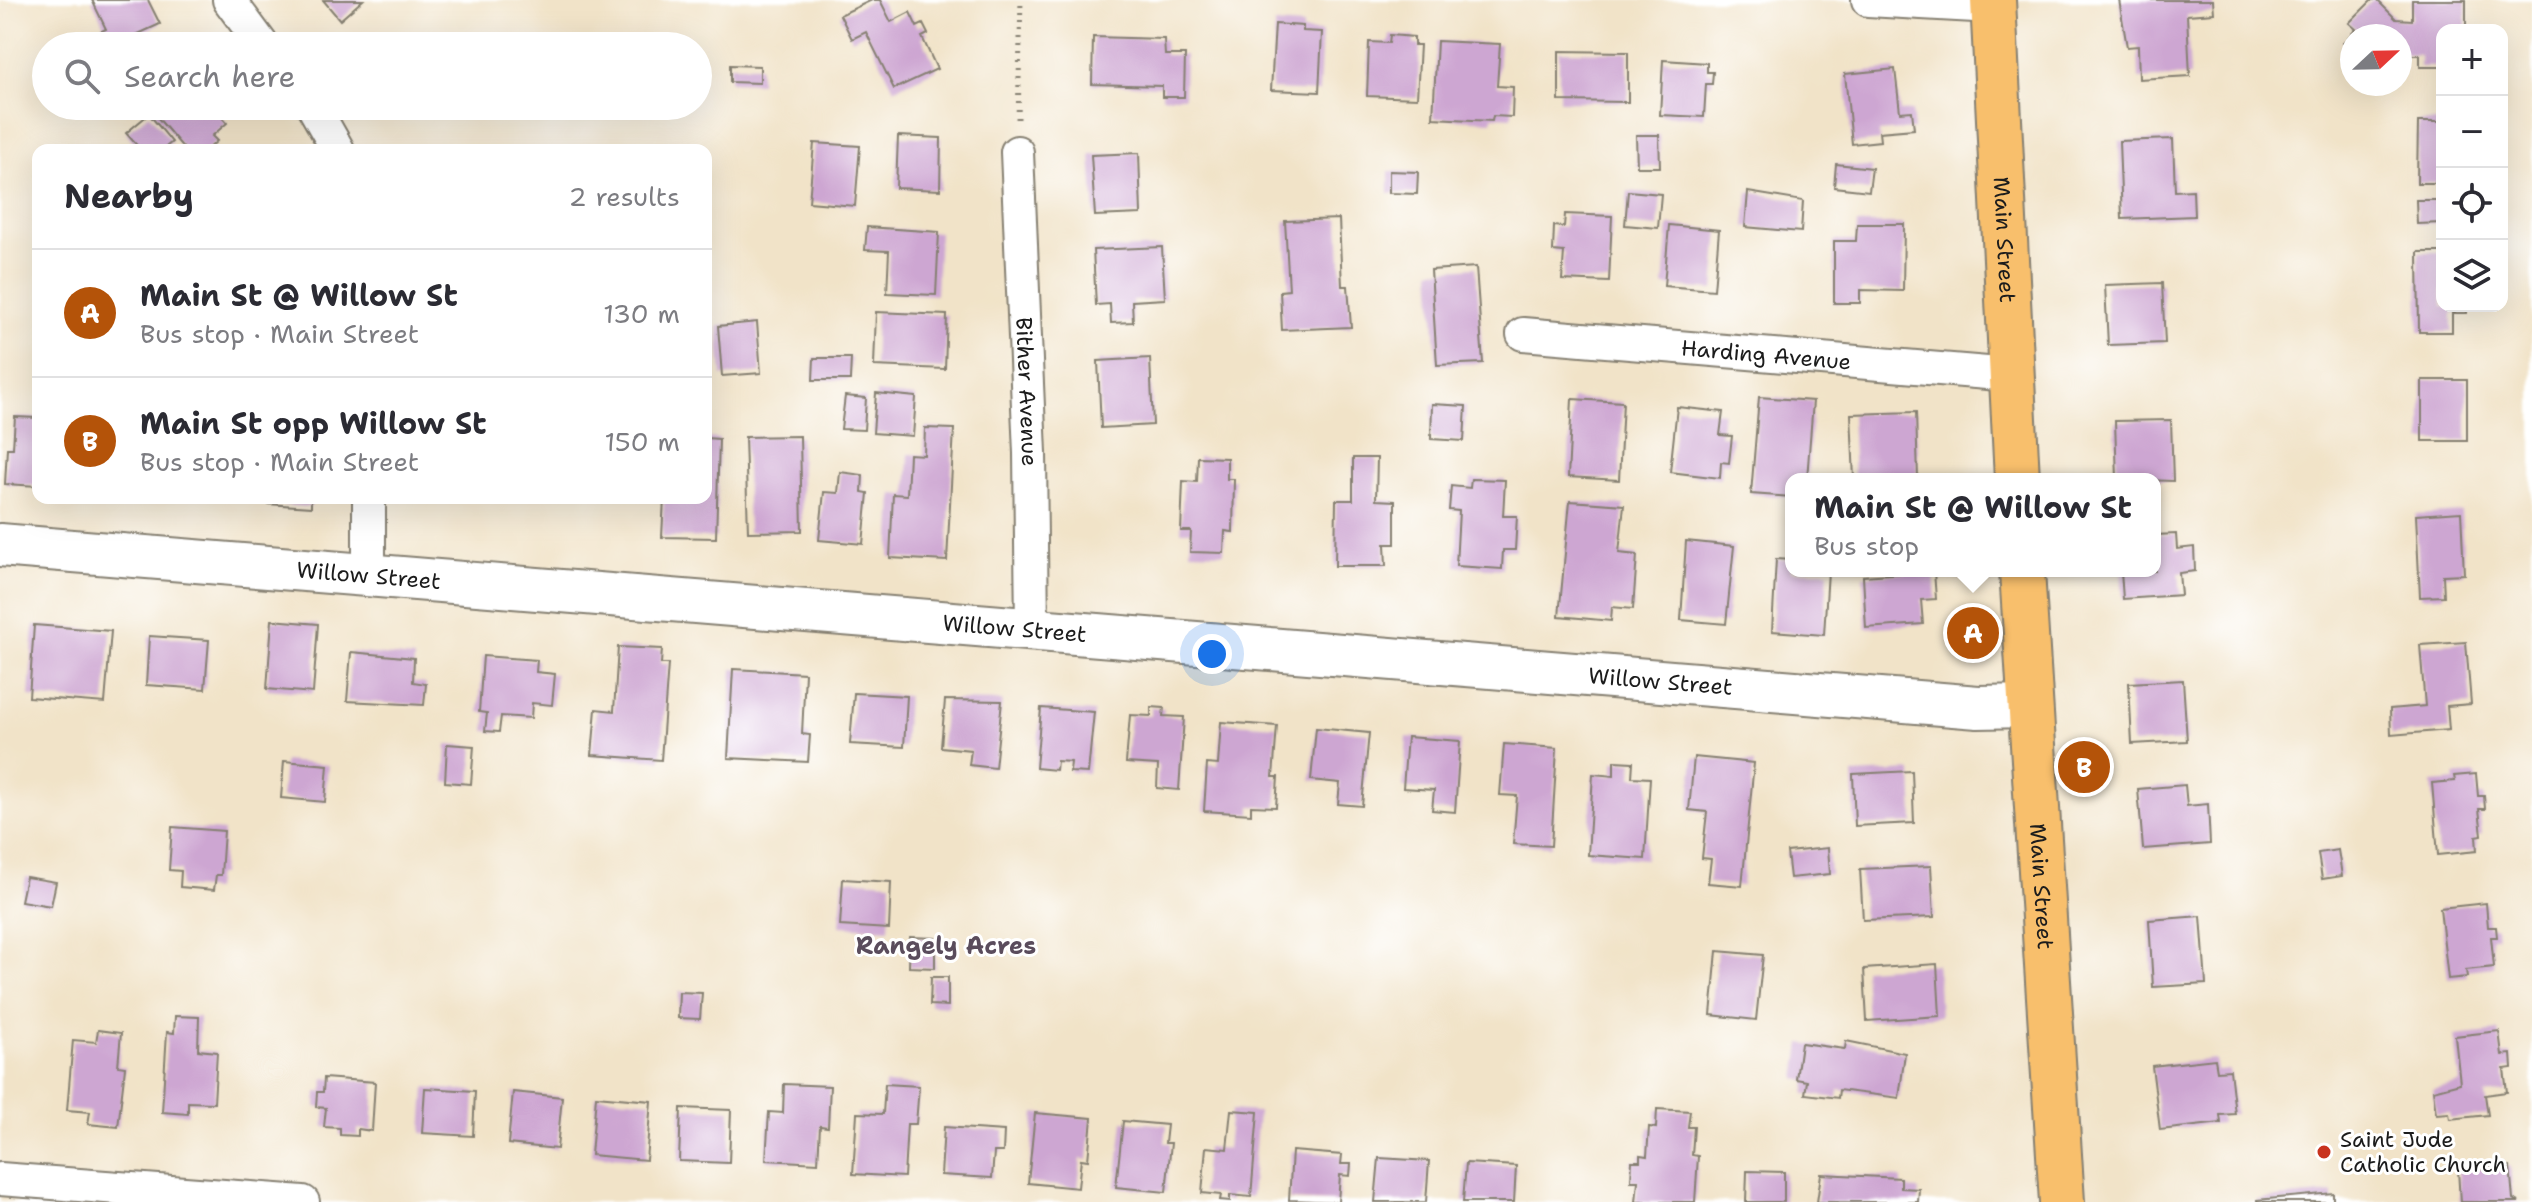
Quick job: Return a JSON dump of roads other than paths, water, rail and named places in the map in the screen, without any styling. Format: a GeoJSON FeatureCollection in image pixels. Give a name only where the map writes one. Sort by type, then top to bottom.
{"type":"FeatureCollection","features":[{"type":"Feature","properties":{"kind":"main road","name":"Main Street"},"geometry":{"type":"LineString","coordinates":[[1993,4],[2017,473]]}},
{"type":"Feature","properties":{"kind":"main road","name":"Main Street"},"geometry":{"type":"LineString","coordinates":[[2022,577],[2062,1202]]}},
{"type":"Feature","properties":{"kind":"street"},"geometry":{"type":"LineString","coordinates":[[229,0],[253,32]]}},
{"type":"Feature","properties":{"kind":"street"},"geometry":{"type":"LineString","coordinates":[[1868,0],[1993,4]]}},
{"type":"Feature","properties":{"kind":"street"},"geometry":{"type":"LineString","coordinates":[[321,120],[335,144]]}},
{"type":"Feature","properties":{"kind":"street","name":"Bither Avenue"},"geometry":{"type":"LineString","coordinates":[[1017,152],[1030,453],[1032,630]]}},
{"type":"Feature","properties":{"kind":"street","name":"Harding Avenue"},"geometry":{"type":"LineString","coordinates":[[1523,334],[2011,375]]}},
{"type":"Feature","properties":{"kind":"street"},"geometry":{"type":"LineString","coordinates":[[369,504],[369,575]]}},
{"type":"Feature","properties":{"kind":"street","name":"Willow Street"},"geometry":{"type":"LineString","coordinates":[[0,545],[1978,707],[2029,706]]}},
{"type":"Feature","properties":{"kind":"street"},"geometry":{"type":"LineString","coordinates":[[0,1179],[303,1202]]}},
{"type":"Feature","properties":{"kind":"place","name":"Main St @ Willow St"},"geometry":{"type":"Point","coordinates":[1973,633]}},
{"type":"Feature","properties":{"kind":"place","name":"Main St opp Willow St"},"geometry":{"type":"Point","coordinates":[2084,767]}},
{"type":"Feature","properties":{"kind":"place","name":"Saint Jude Catholic Church"},"geometry":{"type":"Point","coordinates":[2324,1152]}},
{"type":"Feature","properties":{"kind":"district","name":"Rangely Acres"},"geometry":{"type":"Point","coordinates":[946,946]}}]}
